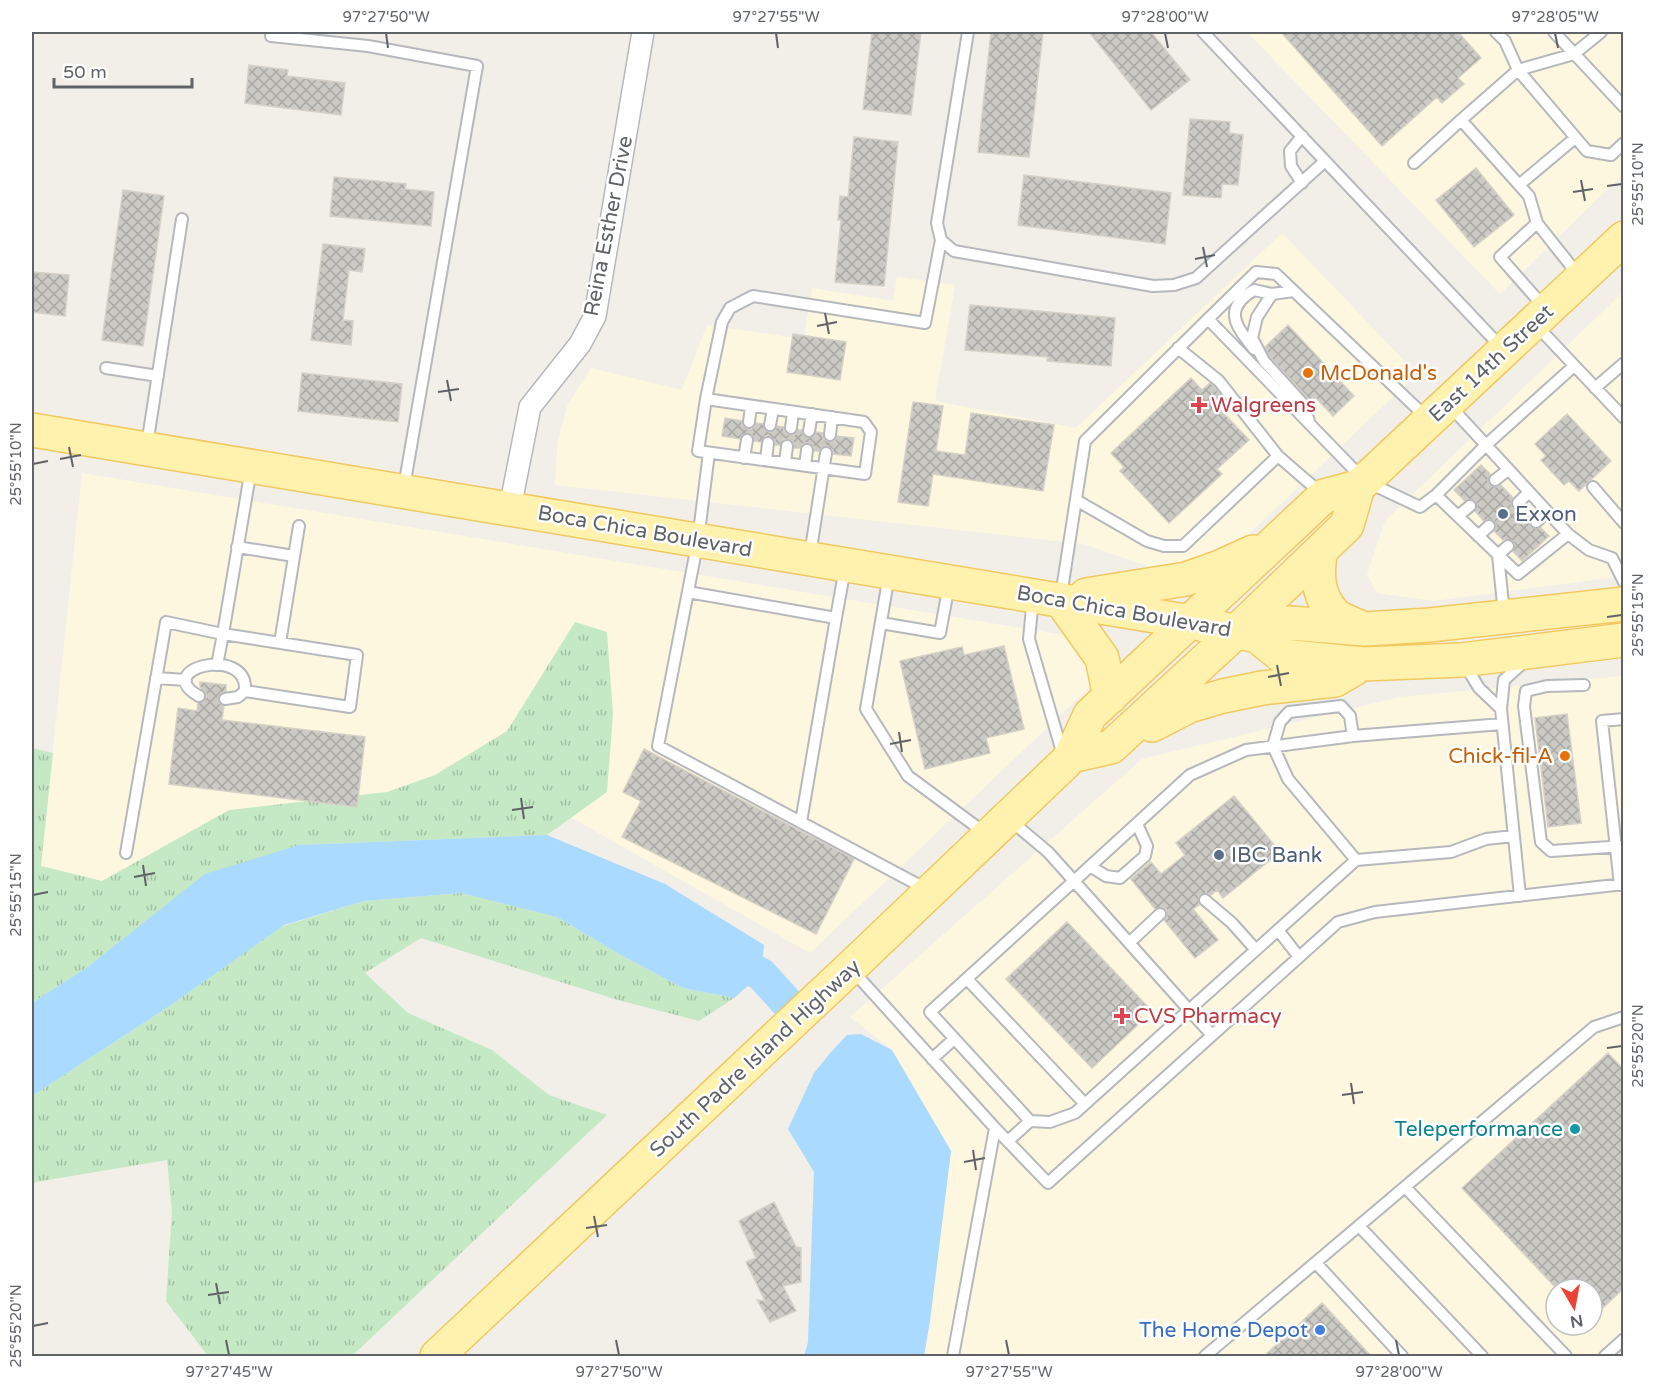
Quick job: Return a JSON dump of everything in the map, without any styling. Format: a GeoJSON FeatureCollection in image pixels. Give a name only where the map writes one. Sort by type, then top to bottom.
{"type":"FeatureCollection","features":[{"type":"Feature","properties":{"kind":"main road","name":"East 14th Street"},"geometry":{"type":"LineString","coordinates":[[1191,622],[1324,496],[1362,484],[1581,278],[1617,248]]}},
{"type":"Feature","properties":{"kind":"main road","name":"Boca Chica Boulevard"},"geometry":{"type":"LineString","coordinates":[[32,430],[1191,622],[1247,634],[1282,656],[1362,664],[1461,660],[1623,640]]}},
{"type":"Feature","properties":{"kind":"main road"},"geometry":{"type":"LineString","coordinates":[[1111,747],[1247,634],[1321,550],[1347,525],[1362,484]]}},
{"type":"Feature","properties":{"kind":"main road"},"geometry":{"type":"LineString","coordinates":[[1047,597],[1186,579],[1220,567],[1275,542]]}},
{"type":"Feature","properties":{"kind":"main road"},"geometry":{"type":"LineString","coordinates":[[1321,550],[1317,569],[1324,601],[1338,617],[1364,629]]}},
{"type":"Feature","properties":{"kind":"main road"},"geometry":{"type":"LineString","coordinates":[[1047,597],[1102,658],[1110,697]]}},
{"type":"Feature","properties":{"kind":"main road","name":"Boca Chica Boulevard"},"geometry":{"type":"LineString","coordinates":[[1247,634],[1290,623],[1364,629],[1429,625],[1623,604]]}},
{"type":"Feature","properties":{"kind":"main road","name":"South Padre Island Highway"},"geometry":{"type":"LineString","coordinates":[[436,1356],[1068,760],[1090,715],[1191,622]]}},
{"type":"Feature","properties":{"kind":"main road"},"geometry":{"type":"LineString","coordinates":[[1068,760],[1111,747],[1189,706],[1262,688],[1335,680],[1362,664]]}},
{"type":"Feature","properties":{"kind":"street","name":"Reina Esther Drive"},"geometry":{"type":"LineString","coordinates":[[510,508],[530,407],[580,344],[595,316],[644,32]]}},
{"type":"Feature","properties":{"kind":"lane"},"geometry":{"type":"LineString","coordinates":[[706,399],[864,422],[871,432],[865,474],[698,451],[706,399],[722,322],[730,308],[753,296],[925,323],[941,240],[937,223],[968,32]]}},
{"type":"Feature","properties":{"kind":"lane"},"geometry":{"type":"LineString","coordinates":[[1203,32],[1504,350]]}},
{"type":"Feature","properties":{"kind":"lane"},"geometry":{"type":"LineString","coordinates":[[1496,32],[1505,42],[1518,70],[1587,152],[1611,155],[1623,142]]}},
{"type":"Feature","properties":{"kind":"lane"},"geometry":{"type":"LineString","coordinates":[[1554,32],[1623,107]]}},
{"type":"Feature","properties":{"kind":"lane"},"geometry":{"type":"LineString","coordinates":[[1414,163],[1518,70],[1574,54],[1601,32]]}},
{"type":"Feature","properties":{"kind":"lane"},"geometry":{"type":"LineString","coordinates":[[271,36],[368,46],[477,66],[403,491]]}},
{"type":"Feature","properties":{"kind":"lane"},"geometry":{"type":"LineString","coordinates":[[1461,120],[1528,196],[1537,223],[1581,278]]}},
{"type":"Feature","properties":{"kind":"lane"},"geometry":{"type":"LineString","coordinates":[[1302,136],[1290,151],[1291,166],[1302,183]]}},
{"type":"Feature","properties":{"kind":"lane"},"geometry":{"type":"LineString","coordinates":[[1519,185],[1575,138]]}},
{"type":"Feature","properties":{"kind":"lane"},"geometry":{"type":"LineString","coordinates":[[941,240],[954,251],[1153,286],[1174,285],[1196,278],[1325,161]]}},
{"type":"Feature","properties":{"kind":"lane"},"geometry":{"type":"LineString","coordinates":[[146,449],[182,219]]}},
{"type":"Feature","properties":{"kind":"lane"},"geometry":{"type":"LineString","coordinates":[[1537,223],[1500,257],[1574,366],[1623,418]]}},
{"type":"Feature","properties":{"kind":"lane"},"geometry":{"type":"LineString","coordinates":[[1068,760],[1029,639],[1047,597],[1076,500],[1085,441],[1256,272],[1276,274],[1293,291],[1438,412],[1486,445],[1568,534],[1589,550],[1612,558],[1623,554]]}},
{"type":"Feature","properties":{"kind":"lane"},"geometry":{"type":"LineString","coordinates":[[1293,291],[1272,294],[1254,290],[1238,303],[1234,319],[1240,331],[1264,361],[1304,405],[1310,423]]}},
{"type":"Feature","properties":{"kind":"lane"},"geometry":{"type":"LineString","coordinates":[[1264,361],[1252,338],[1253,327],[1272,294]]}},
{"type":"Feature","properties":{"kind":"lane"},"geometry":{"type":"LineString","coordinates":[[1208,319],[1310,423],[1362,484],[1420,507],[1436,495],[1486,445],[1574,366]]}},
{"type":"Feature","properties":{"kind":"lane"},"geometry":{"type":"LineString","coordinates":[[1178,348],[1219,381],[1278,456],[1324,496]]}},
{"type":"Feature","properties":{"kind":"lane"},"geometry":{"type":"LineString","coordinates":[[106,368],[158,376]]}},
{"type":"Feature","properties":{"kind":"lane"},"geometry":{"type":"LineString","coordinates":[[1595,388],[1621,369]]}},
{"type":"Feature","properties":{"kind":"lane"},"geometry":{"type":"LineString","coordinates":[[748,422],[751,406]]}},
{"type":"Feature","properties":{"kind":"lane"},"geometry":{"type":"LineString","coordinates":[[770,425],[773,409]]}},
{"type":"Feature","properties":{"kind":"lane"},"geometry":{"type":"LineString","coordinates":[[791,428],[793,412]]}},
{"type":"Feature","properties":{"kind":"lane"},"geometry":{"type":"LineString","coordinates":[[809,431],[812,414]]}},
{"type":"Feature","properties":{"kind":"lane"},"geometry":{"type":"LineString","coordinates":[[830,435],[832,417]]}},
{"type":"Feature","properties":{"kind":"lane"},"geometry":{"type":"LineString","coordinates":[[744,458],[747,440]]}},
{"type":"Feature","properties":{"kind":"lane"},"geometry":{"type":"LineString","coordinates":[[766,460],[768,443]]}},
{"type":"Feature","properties":{"kind":"lane"},"geometry":{"type":"LineString","coordinates":[[785,463],[787,446]]}},
{"type":"Feature","properties":{"kind":"lane"},"geometry":{"type":"LineString","coordinates":[[805,466],[807,450]]}},
{"type":"Feature","properties":{"kind":"lane"},"geometry":{"type":"LineString","coordinates":[[709,453],[698,540],[658,746],[931,891]]}},
{"type":"Feature","properties":{"kind":"lane"},"geometry":{"type":"LineString","coordinates":[[810,558],[826,453]]}},
{"type":"Feature","properties":{"kind":"lane"},"geometry":{"type":"LineString","coordinates":[[1076,500],[1147,541],[1164,546],[1183,546],[1278,456]]}},
{"type":"Feature","properties":{"kind":"lane"},"geometry":{"type":"LineString","coordinates":[[217,665],[251,466]]}},
{"type":"Feature","properties":{"kind":"lane"},"geometry":{"type":"LineString","coordinates":[[1495,480],[1508,470]]}},
{"type":"Feature","properties":{"kind":"lane"},"geometry":{"type":"LineString","coordinates":[[1593,487],[1623,523]]}},
{"type":"Feature","properties":{"kind":"lane"},"geometry":{"type":"LineString","coordinates":[[1518,503],[1529,492]]}},
{"type":"Feature","properties":{"kind":"lane"},"geometry":{"type":"LineString","coordinates":[[1436,495],[1518,574],[1568,534]]}},
{"type":"Feature","properties":{"kind":"lane"},"geometry":{"type":"LineString","coordinates":[[1458,516],[1470,506]]}},
{"type":"Feature","properties":{"kind":"lane"},"geometry":{"type":"LineString","coordinates":[[1536,522],[1548,512]]}},
{"type":"Feature","properties":{"kind":"lane"},"geometry":{"type":"LineString","coordinates":[[280,643],[299,526]]}},
{"type":"Feature","properties":{"kind":"lane"},"geometry":{"type":"LineString","coordinates":[[1478,536],[1489,526]]}},
{"type":"Feature","properties":{"kind":"lane"},"geometry":{"type":"LineString","coordinates":[[1498,555],[1508,546]]}},
{"type":"Feature","properties":{"kind":"lane"},"geometry":{"type":"LineString","coordinates":[[237,547],[294,556]]}},
{"type":"Feature","properties":{"kind":"lane"},"geometry":{"type":"LineString","coordinates":[[1498,555],[1504,617]]}},
{"type":"Feature","properties":{"kind":"lane"},"geometry":{"type":"LineString","coordinates":[[1612,558],[1623,582]]}},
{"type":"Feature","properties":{"kind":"lane"},"geometry":{"type":"LineString","coordinates":[[801,822],[846,564]]}},
{"type":"Feature","properties":{"kind":"lane"},"geometry":{"type":"LineString","coordinates":[[890,572],[866,709],[908,776],[998,827],[1048,852],[1212,1035]]}},
{"type":"Feature","properties":{"kind":"lane"},"geometry":{"type":"LineString","coordinates":[[881,623],[940,633],[949,581]]}},
{"type":"Feature","properties":{"kind":"lane"},"geometry":{"type":"LineString","coordinates":[[688,592],[836,618]]}},
{"type":"Feature","properties":{"kind":"lane"},"geometry":{"type":"LineString","coordinates":[[126,853],[166,622],[223,634],[357,655],[350,707],[244,691]]}},
{"type":"Feature","properties":{"kind":"lane"},"geometry":{"type":"LineString","coordinates":[[1520,896],[1501,709],[1504,680],[1536,650]]}},
{"type":"Feature","properties":{"kind":"lane"},"geometry":{"type":"LineString","coordinates":[[1461,660],[1479,688],[1501,709]]}},
{"type":"Feature","properties":{"kind":"lane"},"geometry":{"type":"LineString","coordinates":[[199,696],[190,691],[186,680],[188,672],[194,668],[217,665],[228,667],[240,674],[245,683],[244,691],[238,697],[225,699]]}},
{"type":"Feature","properties":{"kind":"lane"},"geometry":{"type":"LineString","coordinates":[[156,678],[186,680]]}},
{"type":"Feature","properties":{"kind":"lane"},"geometry":{"type":"LineString","coordinates":[[1584,685],[1547,686],[1526,691],[1524,706],[1541,843],[1551,851],[1619,846]]}},
{"type":"Feature","properties":{"kind":"lane"},"geometry":{"type":"LineString","coordinates":[[1353,736],[1350,716],[1341,706],[1323,707],[1289,712],[1280,722],[1273,746],[1288,779],[1356,860]]}},
{"type":"Feature","properties":{"kind":"lane"},"geometry":{"type":"LineString","coordinates":[[850,968],[1048,1183],[1338,922],[1375,912],[1622,884],[1602,721],[1623,719]]}},
{"type":"Feature","properties":{"kind":"lane"},"geometry":{"type":"LineString","coordinates":[[1502,724],[1353,736],[1246,750],[1190,775],[930,1012],[1029,1121],[1050,1122],[1075,1113],[1356,860],[1451,852],[1486,839],[1514,836]]}},
{"type":"Feature","properties":{"kind":"lane"},"geometry":{"type":"LineString","coordinates":[[1090,866],[1106,876],[1120,878],[1145,856],[1147,846],[1137,824]]}},
{"type":"Feature","properties":{"kind":"lane"},"geometry":{"type":"LineString","coordinates":[[1205,900],[1232,923],[1256,950]]}},
{"type":"Feature","properties":{"kind":"lane"},"geometry":{"type":"LineString","coordinates":[[1129,943],[1160,914]]}},
{"type":"Feature","properties":{"kind":"lane"},"geometry":{"type":"LineString","coordinates":[[1278,930],[1299,957]]}},
{"type":"Feature","properties":{"kind":"lane"},"geometry":{"type":"LineString","coordinates":[[967,979],[1085,1104]]}},
{"type":"Feature","properties":{"kind":"lane"},"geometry":{"type":"LineString","coordinates":[[1205,1356],[1594,1027],[1623,1017]]}},
{"type":"Feature","properties":{"kind":"lane"},"geometry":{"type":"LineString","coordinates":[[932,1059],[954,1039]]}},
{"type":"Feature","properties":{"kind":"lane"},"geometry":{"type":"LineString","coordinates":[[1008,1141],[1029,1121]]}},
{"type":"Feature","properties":{"kind":"lane"},"geometry":{"type":"LineString","coordinates":[[953,1356],[996,1128]]}},
{"type":"Feature","properties":{"kind":"lane"},"geometry":{"type":"LineString","coordinates":[[1405,1187],[1566,1356]]}},
{"type":"Feature","properties":{"kind":"lane"},"geometry":{"type":"LineString","coordinates":[[1359,1226],[1482,1356]]}},
{"type":"Feature","properties":{"kind":"lane"},"geometry":{"type":"LineString","coordinates":[[1316,1263],[1402,1356]]}},
{"type":"Feature","properties":{"kind":"lane"},"geometry":{"type":"LineString","coordinates":[[1605,1356],[1623,1339]]}},
{"type":"Feature","properties":{"kind":"shaded area"},"geometry":{"type":"Polygon","coordinates":[[[1247,32],[1623,32],[1623,174],[1500,294],[1247,32]]]}},
{"type":"Feature","properties":{"kind":"shaded area"},"geometry":{"type":"Polygon","coordinates":[[[1282,233],[1417,374],[1250,533],[1186,579],[1083,544],[555,485],[558,440],[568,404],[591,368],[682,390],[707,325],[804,339],[812,288],[893,301],[897,277],[955,285],[935,401],[1076,428],[1282,233]]]}},
{"type":"Feature","properties":{"kind":"shaded area"},"geometry":{"type":"Polygon","coordinates":[[[1623,292],[1623,576],[1434,601],[1377,593],[1367,574],[1385,521],[1623,292]]]}},
{"type":"Feature","properties":{"kind":"shaded area"},"geometry":{"type":"Polygon","coordinates":[[[82,473],[1076,637],[1092,660],[1089,688],[810,953],[558,810],[205,833],[124,900],[38,891],[82,473]]]}},
{"type":"Feature","properties":{"kind":"shaded area"},"geometry":{"type":"Polygon","coordinates":[[[1623,676],[1623,1356],[924,1356],[951,1151],[892,1050],[850,1017],[1142,759],[1400,697],[1623,676]]]}},
{"type":"Feature","properties":{"kind":"green space"},"geometry":{"type":"Polygon","coordinates":[[[575,622],[607,632],[613,714],[607,792],[547,835],[299,845],[89,966],[32,1003],[32,748],[53,753],[41,866],[102,881],[229,810],[387,792],[435,775],[507,731],[575,622]]]}},
{"type":"Feature","properties":{"kind":"green space"},"geometry":{"type":"Polygon","coordinates":[[[461,893],[557,917],[683,988],[734,998],[699,1021],[618,1000],[421,938],[365,973],[408,1013],[492,1050],[549,1095],[607,1115],[352,1356],[208,1356],[166,1301],[172,1211],[167,1160],[32,1184],[32,1096],[168,1007],[280,927],[364,901],[461,893]]]}},
{"type":"Feature","properties":{"kind":"water"},"geometry":{"type":"Polygon","coordinates":[[[547,835],[665,884],[764,945],[761,974],[734,998],[683,988],[557,917],[461,893],[364,901],[284,925],[168,1007],[32,1096],[32,1003],[89,966],[205,874],[299,845],[547,835]]]}},
{"type":"Feature","properties":{"kind":"water"},"geometry":{"type":"Polygon","coordinates":[[[861,1034],[892,1050],[951,1151],[924,1356],[804,1356],[808,1342],[814,1172],[788,1129],[814,1073],[847,1035],[861,1034]]]}},
{"type":"Feature","properties":{"kind":"building"},"geometry":{"type":"Polygon","coordinates":[[[872,32],[921,32],[911,115],[863,109],[872,32]]]}},
{"type":"Feature","properties":{"kind":"building"},"geometry":{"type":"Polygon","coordinates":[[[991,32],[1043,32],[1029,157],[978,152],[991,32]]]}},
{"type":"Feature","properties":{"kind":"building"},"geometry":{"type":"Polygon","coordinates":[[[1089,32],[1151,32],[1190,80],[1151,110],[1089,32]]]}},
{"type":"Feature","properties":{"kind":"building"},"geometry":{"type":"Polygon","coordinates":[[[1281,32],[1458,32],[1481,58],[1458,78],[1464,84],[1442,103],[1437,97],[1382,146],[1281,32]]]}},
{"type":"Feature","properties":{"kind":"building"},"geometry":{"type":"Polygon","coordinates":[[[249,65],[288,70],[287,76],[345,83],[341,115],[245,103],[249,65]]]}},
{"type":"Feature","properties":{"kind":"building"},"geometry":{"type":"Polygon","coordinates":[[[1190,119],[1230,122],[1229,133],[1243,135],[1238,185],[1222,184],[1221,198],[1183,195],[1190,119]]]}},
{"type":"Feature","properties":{"kind":"building"},"geometry":{"type":"Polygon","coordinates":[[[854,137],[898,142],[884,286],[835,282],[841,220],[838,220],[840,196],[848,197],[854,137]]]}},
{"type":"Feature","properties":{"kind":"building"},"geometry":{"type":"Polygon","coordinates":[[[1476,168],[1514,215],[1474,247],[1436,200],[1476,168]]]}},
{"type":"Feature","properties":{"kind":"building"},"geometry":{"type":"Polygon","coordinates":[[[1024,175],[1171,193],[1165,244],[1018,225],[1024,175]]]}},
{"type":"Feature","properties":{"kind":"building"},"geometry":{"type":"Polygon","coordinates":[[[334,177],[406,184],[405,189],[434,192],[431,226],[330,216],[334,177]]]}},
{"type":"Feature","properties":{"kind":"building"},"geometry":{"type":"Polygon","coordinates":[[[123,190],[164,196],[143,346],[102,340],[123,190]]]}},
{"type":"Feature","properties":{"kind":"building"},"geometry":{"type":"Polygon","coordinates":[[[323,244],[365,249],[362,272],[349,270],[343,320],[353,321],[351,345],[311,340],[323,244]]]}},
{"type":"Feature","properties":{"kind":"building"},"geometry":{"type":"Polygon","coordinates":[[[32,272],[69,275],[65,316],[32,312],[32,272]]]}},
{"type":"Feature","properties":{"kind":"building"},"geometry":{"type":"Polygon","coordinates":[[[970,305],[1115,318],[1111,366],[1047,361],[1048,357],[965,350],[970,305]]]}},
{"type":"Feature","properties":{"kind":"building","name":"McDonald's"},"geometry":{"type":"Polygon","coordinates":[[[1288,325],[1354,396],[1333,416],[1315,397],[1311,401],[1270,357],[1265,347],[1288,325]]]}},
{"type":"Feature","properties":{"kind":"building"},"geometry":{"type":"Polygon","coordinates":[[[793,334],[846,342],[840,380],[787,372],[793,334]]]}},
{"type":"Feature","properties":{"kind":"building"},"geometry":{"type":"Polygon","coordinates":[[[302,373],[402,384],[398,422],[298,411],[302,373]]]}},
{"type":"Feature","properties":{"kind":"building","name":"Walgreens"},"geometry":{"type":"Polygon","coordinates":[[[1191,378],[1202,390],[1210,383],[1214,386],[1222,397],[1215,404],[1249,440],[1217,469],[1222,474],[1169,523],[1120,471],[1124,467],[1111,453],[1191,378]]]}},
{"type":"Feature","properties":{"kind":"building"},"geometry":{"type":"Polygon","coordinates":[[[913,402],[943,406],[936,451],[965,455],[971,413],[1054,425],[1043,491],[933,474],[928,506],[898,502],[913,402]]]}},
{"type":"Feature","properties":{"kind":"building"},"geometry":{"type":"Polygon","coordinates":[[[1567,414],[1611,461],[1579,491],[1569,481],[1564,485],[1541,460],[1546,456],[1535,444],[1567,414]]]}},
{"type":"Feature","properties":{"kind":"building"},"geometry":{"type":"Polygon","coordinates":[[[725,418],[742,421],[742,425],[747,429],[752,429],[756,423],[763,424],[765,430],[769,432],[775,430],[777,426],[784,427],[784,431],[789,435],[802,430],[804,436],[808,438],[814,436],[816,432],[823,433],[823,439],[829,442],[834,442],[837,436],[854,438],[851,456],[833,454],[833,450],[828,446],[814,451],[814,447],[808,443],[804,443],[800,448],[794,448],[794,443],[788,439],[784,439],[780,445],[775,445],[775,440],[769,436],[765,436],[761,442],[754,441],[752,435],[748,433],[742,435],[740,439],[722,436],[725,418]]]}},
{"type":"Feature","properties":{"kind":"building","name":"Exxon"},"geometry":{"type":"Polygon","coordinates":[[[1481,465],[1490,474],[1489,485],[1495,487],[1501,485],[1513,498],[1512,508],[1523,509],[1531,517],[1529,523],[1531,527],[1541,528],[1549,536],[1522,561],[1513,551],[1515,545],[1513,541],[1503,540],[1494,531],[1496,525],[1494,521],[1488,519],[1484,521],[1475,511],[1477,505],[1475,501],[1469,499],[1465,501],[1454,490],[1481,465]]]}},
{"type":"Feature","properties":{"kind":"building"},"geometry":{"type":"Polygon","coordinates":[[[1004,646],[1024,729],[986,738],[990,753],[925,769],[900,661],[962,647],[964,655],[1004,646]]]}},
{"type":"Feature","properties":{"kind":"building"},"geometry":{"type":"Polygon","coordinates":[[[200,682],[226,685],[226,691],[218,697],[219,703],[224,706],[222,720],[365,737],[357,807],[169,784],[178,708],[197,711],[198,703],[204,701],[206,697],[206,693],[200,687],[200,682]]]}},
{"type":"Feature","properties":{"kind":"building"},"geometry":{"type":"Polygon","coordinates":[[[1567,714],[1581,823],[1548,827],[1535,718],[1567,714]]]}},
{"type":"Feature","properties":{"kind":"building"},"geometry":{"type":"Polygon","coordinates":[[[644,749],[854,859],[816,934],[622,837],[641,801],[623,792],[644,749]]]}},
{"type":"Feature","properties":{"kind":"building"},"geometry":{"type":"Polygon","coordinates":[[[1234,796],[1280,852],[1223,898],[1217,890],[1211,895],[1206,893],[1199,896],[1199,905],[1193,909],[1218,940],[1195,958],[1164,920],[1167,916],[1166,909],[1162,907],[1155,909],[1131,879],[1151,862],[1161,874],[1185,855],[1176,843],[1234,796]]]}},
{"type":"Feature","properties":{"kind":"building","name":"CVS Pharmacy"},"geometry":{"type":"Polygon","coordinates":[[[1067,922],[1147,1006],[1138,1014],[1143,1020],[1092,1068],[1006,979],[1067,922]]]}},
{"type":"Feature","properties":{"kind":"building","name":"Teleperformance"},"geometry":{"type":"Polygon","coordinates":[[[1608,1053],[1623,1069],[1623,1289],[1604,1307],[1604,1277],[1546,1277],[1462,1188],[1608,1053]]]}},
{"type":"Feature","properties":{"kind":"building"},"geometry":{"type":"Polygon","coordinates":[[[774,1202],[796,1247],[801,1248],[801,1282],[783,1286],[796,1311],[770,1322],[757,1300],[765,1301],[746,1262],[756,1258],[739,1221],[774,1202]]]}},
{"type":"Feature","properties":{"kind":"building","name":"The Home Depot"},"geometry":{"type":"Polygon","coordinates":[[[1322,1303],[1371,1356],[1264,1356],[1322,1303]]]}},
{"type":"Feature","properties":{"kind":"waterway"},"geometry":{"type":"LineString","coordinates":[[720,956],[761,974],[788,1004]]}},
{"type":"Feature","properties":{"kind":"place","name":"McDonald's"},"geometry":{"type":"Point","coordinates":[1308,373]}},
{"type":"Feature","properties":{"kind":"place","name":"Walgreens"},"geometry":{"type":"Point","coordinates":[1199,405]}},
{"type":"Feature","properties":{"kind":"place","name":"Exxon"},"geometry":{"type":"Point","coordinates":[1503,514]}},
{"type":"Feature","properties":{"kind":"place","name":"Chick-fil-A"},"geometry":{"type":"Point","coordinates":[1565,756]}},
{"type":"Feature","properties":{"kind":"place","name":"IBC Bank"},"geometry":{"type":"Point","coordinates":[1219,855]}},
{"type":"Feature","properties":{"kind":"place","name":"CVS Pharmacy"},"geometry":{"type":"Point","coordinates":[1122,1016]}},
{"type":"Feature","properties":{"kind":"place","name":"Teleperformance"},"geometry":{"type":"Point","coordinates":[1575,1129]}},
{"type":"Feature","properties":{"kind":"place","name":"The Home Depot"},"geometry":{"type":"Point","coordinates":[1320,1330]}}]}
